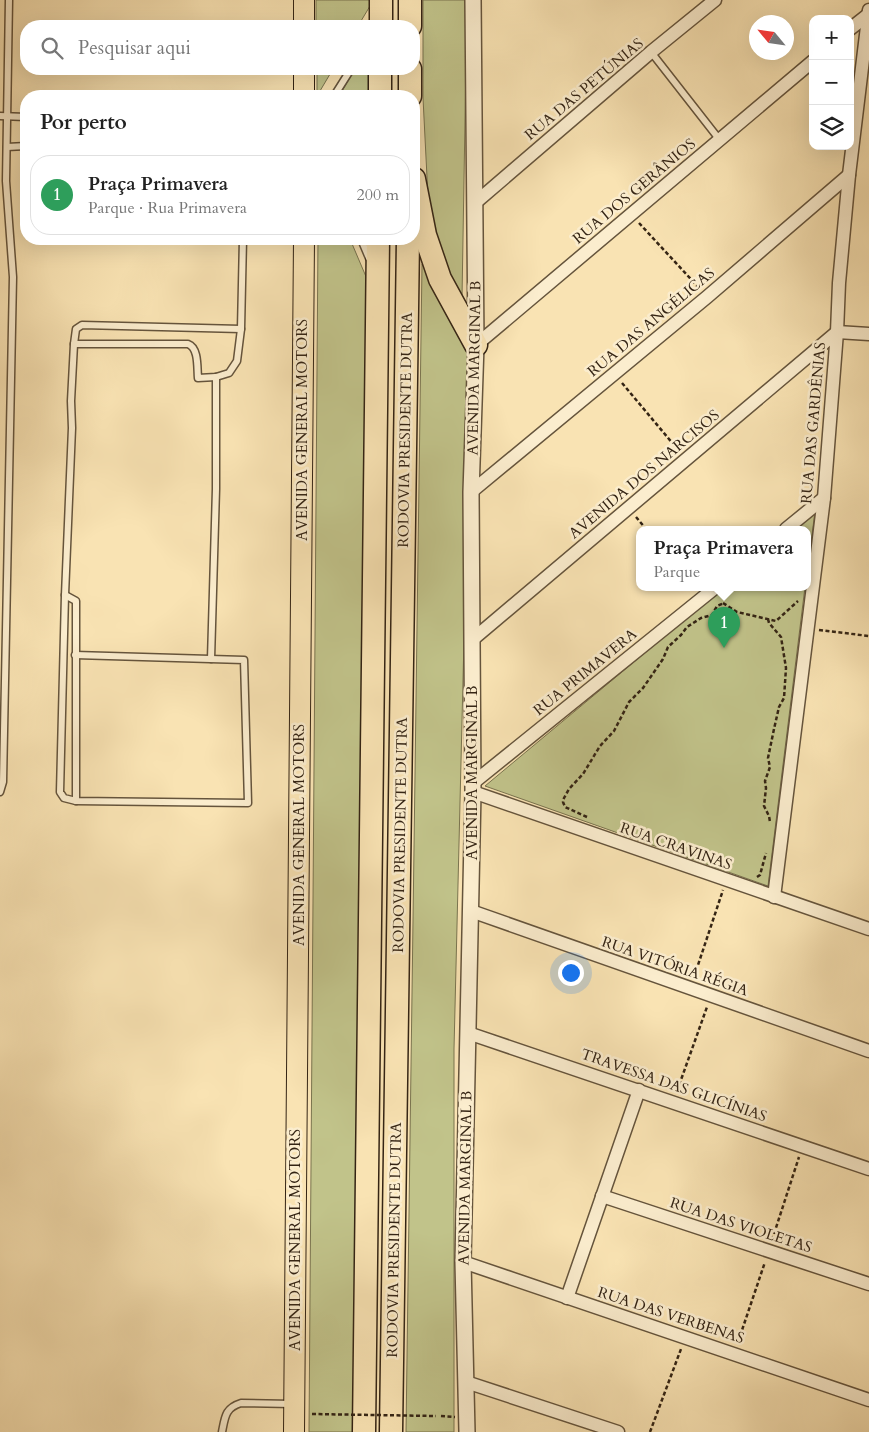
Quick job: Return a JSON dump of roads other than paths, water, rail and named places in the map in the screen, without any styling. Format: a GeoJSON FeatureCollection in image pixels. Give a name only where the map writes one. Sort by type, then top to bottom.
{"type":"FeatureCollection","features":[{"type":"Feature","properties":{"kind":"highway"},"geometry":{"type":"LineString","coordinates":[[410,0],[410,20]]}},
{"type":"Feature","properties":{"kind":"highway"},"geometry":{"type":"LineString","coordinates":[[380,75],[380,90]]}},
{"type":"Feature","properties":{"kind":"highway"},"geometry":{"type":"LineString","coordinates":[[410,75],[410,90]]}},
{"type":"Feature","properties":{"kind":"highway"},"geometry":{"type":"LineString","coordinates":[[420,210],[425,235],[440,279],[476,345]]}},
{"type":"Feature","properties":{"kind":"highway","name":"RODOVIA PRESIDENTE DUTRA"},"geometry":{"type":"LineString","coordinates":[[364,1432],[378,245]]}},
{"type":"Feature","properties":{"kind":"highway","name":"RODOVIA PRESIDENTE DUTRA"},"geometry":{"type":"LineString","coordinates":[[391,1432],[408,245]]}},
{"type":"Feature","properties":{"kind":"main road"},"geometry":{"type":"LineString","coordinates":[[304,0],[304,20]]}},
{"type":"Feature","properties":{"kind":"main road"},"geometry":{"type":"LineString","coordinates":[[304,75],[304,90]]}},
{"type":"Feature","properties":{"kind":"main road","name":"AVENIDA GENERAL MOTORS"},"geometry":{"type":"LineString","coordinates":[[294,1432],[304,245]]}},
{"type":"Feature","properties":{"kind":"street","name":"AVENIDA MARGINAL B"},"geometry":{"type":"LineString","coordinates":[[467,1432],[463,1262],[473,788],[471,492],[476,345],[473,0]]}},
{"type":"Feature","properties":{"kind":"street","name":"RUA DAS PETÚNIAS"},"geometry":{"type":"LineString","coordinates":[[474,203],[715,0]]}},
{"type":"Feature","properties":{"kind":"street","name":"RUA DAS GARDÊNIAS"},"geometry":{"type":"LineString","coordinates":[[774,897],[824,498],[839,284],[849,175],[869,10]]}},
{"type":"Feature","properties":{"kind":"street"},"geometry":{"type":"LineString","coordinates":[[854,26],[868,14]]}},
{"type":"Feature","properties":{"kind":"street","name":"RUA DOS GERÂNIOS"},"geometry":{"type":"LineString","coordinates":[[476,345],[809,64]]}},
{"type":"Feature","properties":{"kind":"street","name":"RUA DAS ANGÉLICAS"},"geometry":{"type":"LineString","coordinates":[[471,492],[707,297],[849,175]]}},
{"type":"Feature","properties":{"kind":"street"},"geometry":{"type":"LineString","coordinates":[[837,332],[869,334]]}},
{"type":"Feature","properties":{"kind":"street","name":"AVENIDA DOS NARCISOS"},"geometry":{"type":"LineString","coordinates":[[472,640],[837,332]]}},
{"type":"Feature","properties":{"kind":"street"},"geometry":{"type":"LineString","coordinates":[[790,526],[824,498]]}},
{"type":"Feature","properties":{"kind":"street","name":"RUA PRIMAVERA"},"geometry":{"type":"LineString","coordinates":[[473,788],[711,591]]}},
{"type":"Feature","properties":{"kind":"street","name":"RUA CRAVINAS"},"geometry":{"type":"LineString","coordinates":[[473,788],[726,881],[869,929]]}},
{"type":"Feature","properties":{"kind":"street","name":"RUA VITÓRIA RÉGIA"},"geometry":{"type":"LineString","coordinates":[[471,911],[869,1051]]}},
{"type":"Feature","properties":{"kind":"street","name":"TRAVESSA DAS GLICÍNIAS"},"geometry":{"type":"LineString","coordinates":[[468,1034],[869,1169]]}},
{"type":"Feature","properties":{"kind":"street"},"geometry":{"type":"LineString","coordinates":[[567,1298],[639,1090]]}},
{"type":"Feature","properties":{"kind":"street","name":"RUA DAS VIOLETAS"},"geometry":{"type":"LineString","coordinates":[[602,1196],[869,1284]]}},
{"type":"Feature","properties":{"kind":"street","name":"RUA DAS VERBENAS"},"geometry":{"type":"LineString","coordinates":[[463,1262],[869,1400]]}},
{"type":"Feature","properties":{"kind":"street"},"geometry":{"type":"LineString","coordinates":[[466,1382],[618,1432]]}},
{"type":"Feature","properties":{"kind":"lane"},"geometry":{"type":"LineString","coordinates":[[0,792],[3,782],[13,276],[3,181],[7,147],[4,117],[9,0]]}},
{"type":"Feature","properties":{"kind":"lane"},"geometry":{"type":"LineString","coordinates":[[651,52],[720,139]]}},
{"type":"Feature","properties":{"kind":"lane"},"geometry":{"type":"LineString","coordinates":[[338,90],[347,75]]}},
{"type":"Feature","properties":{"kind":"lane"},"geometry":{"type":"LineString","coordinates":[[4,117],[20,117]]}},
{"type":"Feature","properties":{"kind":"lane"},"geometry":{"type":"LineString","coordinates":[[7,147],[20,146]]}},
{"type":"Feature","properties":{"kind":"lane"},"geometry":{"type":"LineString","coordinates":[[74,344],[188,344],[195,350],[198,378],[216,377],[229,373],[237,361],[241,329],[243,245]]}},
{"type":"Feature","properties":{"kind":"lane"},"geometry":{"type":"LineString","coordinates":[[364,245],[378,279]]}},
{"type":"Feature","properties":{"kind":"lane"},"geometry":{"type":"LineString","coordinates":[[75,655],[244,660],[248,803],[76,801],[64,798],[60,792],[65,595],[76,329],[82,325],[241,329]]}},
{"type":"Feature","properties":{"kind":"lane"},"geometry":{"type":"LineString","coordinates":[[211,659],[216,489],[216,377]]}},
{"type":"Feature","properties":{"kind":"lane"},"geometry":{"type":"LineString","coordinates":[[65,595],[76,601],[76,801]]}},
{"type":"Feature","properties":{"kind":"lane"},"geometry":{"type":"LineString","coordinates":[[222,1432],[225,1416],[234,1405],[294,1404]]}},
{"type":"Feature","properties":{"kind":"place","name":"Praça Primavera"},"geometry":{"type":"Point","coordinates":[724,648]}}]}
